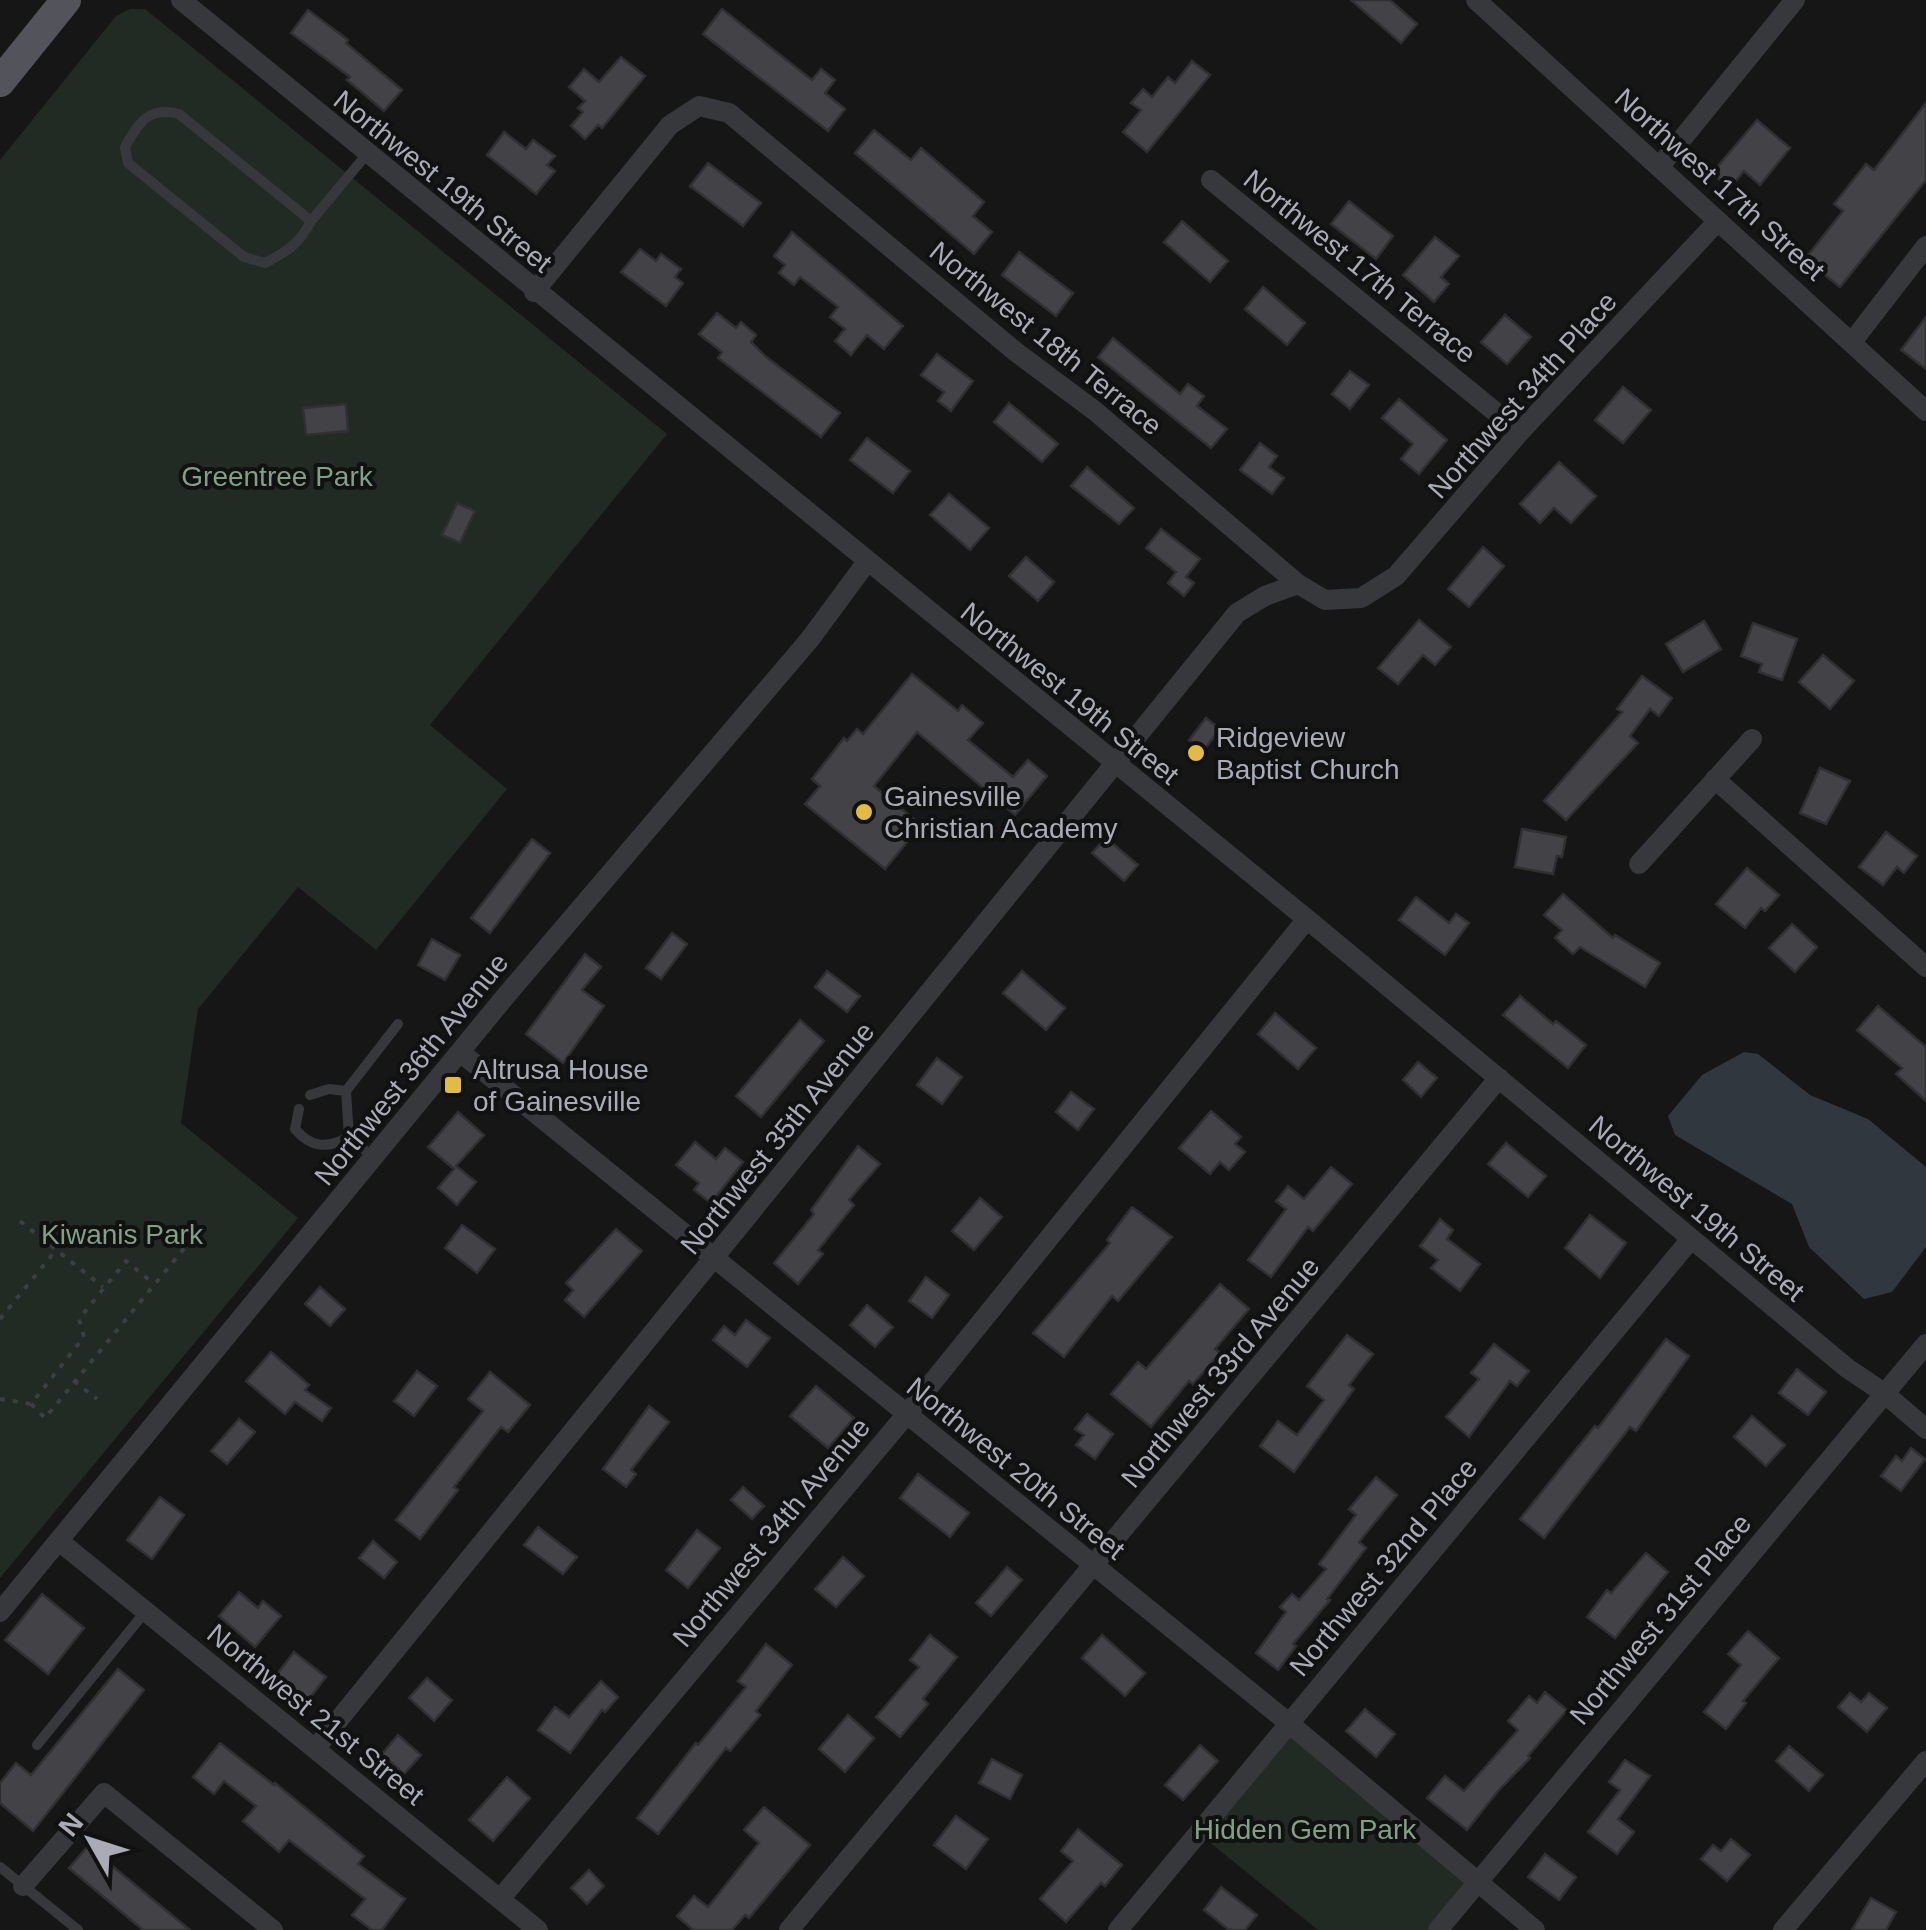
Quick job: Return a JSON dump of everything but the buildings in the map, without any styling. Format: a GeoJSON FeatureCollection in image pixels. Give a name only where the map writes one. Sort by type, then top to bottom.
{"type":"FeatureCollection","features":[{"type":"Feature","properties":{"kind":"main road"},"geometry":{"type":"LineString","coordinates":[[0,82],[66,0]]}},
{"type":"Feature","properties":{"kind":"street","name":"Northwest 19th Street"},"geometry":{"type":"LineString","coordinates":[[181,0],[1926,1429]]}},
{"type":"Feature","properties":{"kind":"street","name":"Northwest 17th Street"},"geometry":{"type":"LineString","coordinates":[[1478,0],[1926,411]]}},
{"type":"Feature","properties":{"kind":"street"},"geometry":{"type":"LineString","coordinates":[[1660,166],[1796,0]]}},
{"type":"Feature","properties":{"kind":"street","name":"Northwest 18th Terrace"},"geometry":{"type":"LineString","coordinates":[[534,292],[670,125],[699,106],[729,114],[1016,352],[1095,411],[1298,584],[1324,600],[1362,598]]}},
{"type":"Feature","properties":{"kind":"street","name":"Northwest 17th Terrace"},"geometry":{"type":"LineString","coordinates":[[1211,180],[1520,432]]}},
{"type":"Feature","properties":{"kind":"street","name":"Northwest 34th Place"},"geometry":{"type":"LineString","coordinates":[[1362,598],[1396,576],[1520,432],[1718,222]]}},
{"type":"Feature","properties":{"kind":"street"},"geometry":{"type":"LineString","coordinates":[[1852,342],[1926,246]]}},
{"type":"Feature","properties":{"kind":"street","name":"Northwest 36th Avenue"},"geometry":{"type":"LineString","coordinates":[[0,1612],[460,1052],[810,639],[866,563]]}},
{"type":"Feature","properties":{"kind":"street","name":"Northwest 35th Avenue"},"geometry":{"type":"LineString","coordinates":[[315,1749],[1237,614],[1266,596],[1298,584]]}},
{"type":"Feature","properties":{"kind":"street"},"geometry":{"type":"LineString","coordinates":[[1639,864],[1752,740]]}},
{"type":"Feature","properties":{"kind":"street"},"geometry":{"type":"LineString","coordinates":[[1716,779],[1922,955]]}},
{"type":"Feature","properties":{"kind":"street","name":"Northwest 34th Avenue"},"geometry":{"type":"LineString","coordinates":[[500,1899],[906,1415],[1307,919]]}},
{"type":"Feature","properties":{"kind":"street","name":"Northwest 20th Street"},"geometry":{"type":"LineString","coordinates":[[460,1052],[1290,1724],[1535,1930]]}},
{"type":"Feature","properties":{"kind":"street","name":"Northwest 33rd Avenue"},"geometry":{"type":"LineString","coordinates":[[789,1930],[1499,1078]]}},
{"type":"Feature","properties":{"kind":"street","name":"Northwest 32nd Place"},"geometry":{"type":"LineString","coordinates":[[1118,1930],[1691,1240]]}},
{"type":"Feature","properties":{"kind":"street","name":"Northwest 31st Place"},"geometry":{"type":"LineString","coordinates":[[1438,1930],[1926,1344]]}},
{"type":"Feature","properties":{"kind":"street","name":"Northwest 21st Street"},"geometry":{"type":"LineString","coordinates":[[59,1540],[538,1930]]}},
{"type":"Feature","properties":{"kind":"street"},"geometry":{"type":"LineString","coordinates":[[1783,1930],[1926,1760]]}},
{"type":"Feature","properties":{"kind":"street"},"geometry":{"type":"LineString","coordinates":[[23,1886],[104,1794],[274,1930]]}},
{"type":"Feature","properties":{"kind":"lane"},"geometry":{"type":"LineString","coordinates":[[310,221],[180,114],[162,110],[150,115],[125,147],[128,163],[244,257],[265,263],[302,240],[310,221],[367,154]]}},
{"type":"Feature","properties":{"kind":"lane"},"geometry":{"type":"LineString","coordinates":[[374,1158],[348,1138],[346,1091],[398,1024]]}},
{"type":"Feature","properties":{"kind":"lane"},"geometry":{"type":"LineString","coordinates":[[310,1095],[346,1091]]}},
{"type":"Feature","properties":{"kind":"lane"},"geometry":{"type":"LineString","coordinates":[[299,1109],[295,1129],[304,1140],[333,1146],[348,1138]]}},
{"type":"Feature","properties":{"kind":"lane"},"geometry":{"type":"LineString","coordinates":[[36,1745],[146,1611]]}},
{"type":"Feature","properties":{"kind":"lane"},"geometry":{"type":"LineString","coordinates":[[0,1867],[78,1930]]}},
{"type":"Feature","properties":{"kind":"path"},"geometry":{"type":"LineString","coordinates":[[20,1221],[103,1287]]}},
{"type":"Feature","properties":{"kind":"path"},"geometry":{"type":"LineString","coordinates":[[0,1399],[31,1404],[45,1418],[191,1240]]}},
{"type":"Feature","properties":{"kind":"path"},"geometry":{"type":"LineString","coordinates":[[0,1318],[56,1250]]}},
{"type":"Feature","properties":{"kind":"path"},"geometry":{"type":"LineString","coordinates":[[31,1404],[84,1336],[79,1318],[126,1261],[154,1284]]}},
{"type":"Feature","properties":{"kind":"path"},"geometry":{"type":"LineString","coordinates":[[74,1381],[97,1398]]}},
{"type":"Feature","properties":{"kind":"green space","name":"Greentree Park"},"geometry":{"type":"Polygon","coordinates":[[[130,9],[145,9],[667,434],[430,725],[507,789],[376,950],[298,887],[198,1009],[181,1123],[298,1218],[0,1578],[0,160],[116,16],[130,9]]]}},
{"type":"Feature","properties":{"kind":"green space","name":"Hidden Gem Park"},"geometry":{"type":"Polygon","coordinates":[[[1290,1724],[1476,1883],[1438,1930],[1318,1930],[1198,1833],[1290,1724]]]}},
{"type":"Feature","properties":{"kind":"shaded area"},"geometry":{"type":"Polygon","coordinates":[[[1744,1052],[1758,1054],[1810,1095],[1868,1119],[1926,1167],[1926,1247],[1892,1292],[1864,1299],[1809,1247],[1792,1204],[1675,1135],[1668,1116],[1702,1075],[1744,1052]]]}},
{"type":"Feature","properties":{"kind":"place","name":"Ridgeview Baptist Church"},"geometry":{"type":"Point","coordinates":[1196,753]}},
{"type":"Feature","properties":{"kind":"place","name":"Gainesville Christian Academy"},"geometry":{"type":"Point","coordinates":[864,812]}},
{"type":"Feature","properties":{"kind":"place","name":"Altrusa House of Gainesville"},"geometry":{"type":"Point","coordinates":[453,1085]}},
{"type":"Feature","properties":{"kind":"park label","name":"Kiwanis Park"},"geometry":{"type":"Point","coordinates":[122,1234]}}]}
